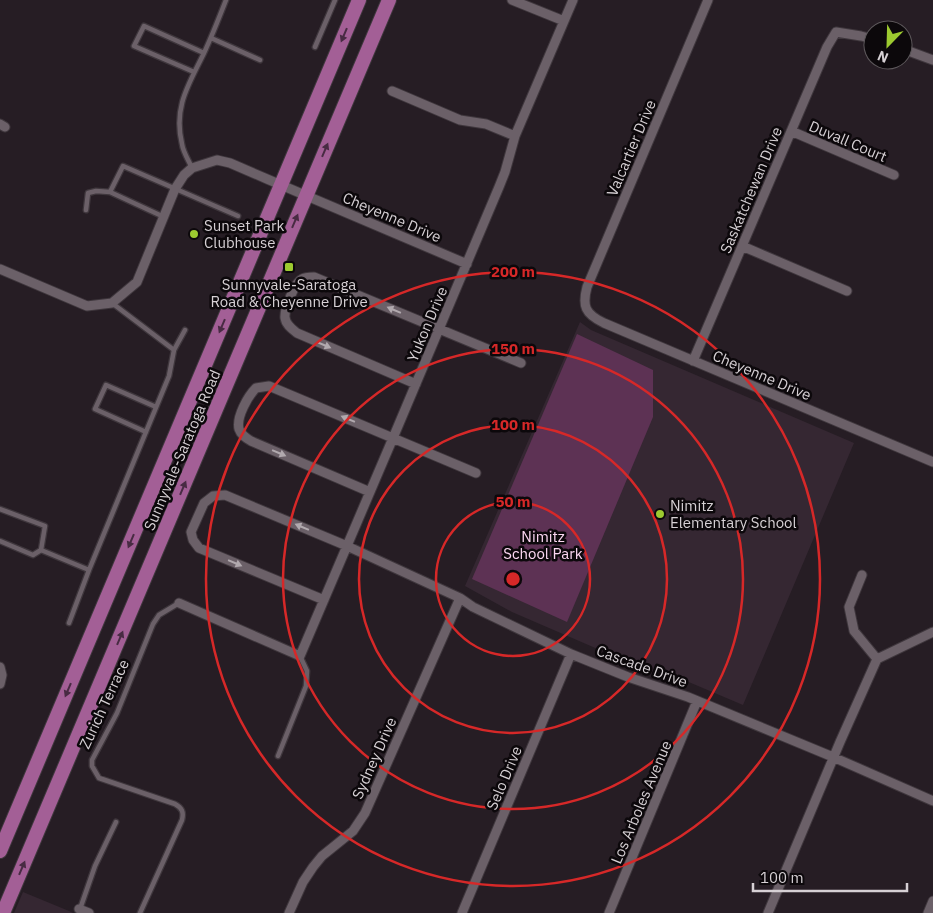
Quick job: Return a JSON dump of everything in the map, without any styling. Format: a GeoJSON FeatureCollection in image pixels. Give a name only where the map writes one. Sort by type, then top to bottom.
{"type":"FeatureCollection","features":[{"type":"Feature","properties":{"kind":"main road","name":"Sunnyvale-Saratoga Road"},"geometry":{"type":"LineString","coordinates":[[0,851],[359,0]]}},
{"type":"Feature","properties":{"kind":"main road","name":"Sunnyvale-Saratoga Road"},"geometry":{"type":"LineString","coordinates":[[3,913],[389,0]]}},
{"type":"Feature","properties":{"kind":"street"},"geometry":{"type":"LineString","coordinates":[[512,0],[564,21]]}},
{"type":"Feature","properties":{"kind":"street","name":"Yukon Drive"},"geometry":{"type":"LineString","coordinates":[[300,656],[467,264],[505,172],[515,136],[573,0]]}},
{"type":"Feature","properties":{"kind":"street","name":"Valcartier Drive"},"geometry":{"type":"LineString","coordinates":[[586,308],[584,302],[587,286],[708,0]]}},
{"type":"Feature","properties":{"kind":"street","name":"Saskatchewan Drive"},"geometry":{"type":"LineString","coordinates":[[693,361],[827,47],[836,32],[863,36]]}},
{"type":"Feature","properties":{"kind":"street"},"geometry":{"type":"LineString","coordinates":[[913,52],[933,60]]}},
{"type":"Feature","properties":{"kind":"street"},"geometry":{"type":"LineString","coordinates":[[392,91],[460,120],[486,124],[515,136]]}},
{"type":"Feature","properties":{"kind":"street","name":"Duvall Court"},"geometry":{"type":"LineString","coordinates":[[791,131],[894,175]]}},
{"type":"Feature","properties":{"kind":"street","name":"Cheyenne Drive"},"geometry":{"type":"LineString","coordinates":[[192,168],[217,160],[230,163],[467,264]]}},
{"type":"Feature","properties":{"kind":"street"},"geometry":{"type":"LineString","coordinates":[[0,269],[87,306],[112,303],[137,282],[175,189],[184,175],[192,168]]}},
{"type":"Feature","properties":{"kind":"street"},"geometry":{"type":"LineString","coordinates":[[742,246],[847,291]]}},
{"type":"Feature","properties":{"kind":"street"},"geometry":{"type":"LineString","coordinates":[[416,384],[297,333],[288,326],[285,318],[286,310],[295,286],[302,279],[314,277],[521,363]]}},
{"type":"Feature","properties":{"kind":"street","name":"Cheyenne Drive"},"geometry":{"type":"LineString","coordinates":[[586,308],[594,319],[932,458]]}},
{"type":"Feature","properties":{"kind":"street"},"geometry":{"type":"LineString","coordinates":[[370,492],[250,441],[243,436],[239,428],[239,419],[248,396],[256,388],[269,386],[476,473]]}},
{"type":"Feature","properties":{"kind":"street","name":"Cascade Drive"},"geometry":{"type":"LineString","coordinates":[[324,600],[200,548],[193,540],[191,532],[204,503],[213,496],[225,495],[347,546],[460,598],[473,607],[571,654],[628,677],[697,701],[834,757],[933,801]]}},
{"type":"Feature","properties":{"kind":"street"},"geometry":{"type":"LineString","coordinates":[[862,576],[848,607],[854,631],[877,659]]}},
{"type":"Feature","properties":{"kind":"street","name":"Sydney Drive"},"geometry":{"type":"LineString","coordinates":[[289,913],[303,882],[313,867],[322,856],[353,831],[365,813],[460,598]]}},
{"type":"Feature","properties":{"kind":"street"},"geometry":{"type":"LineString","coordinates":[[179,603],[300,656]]}},
{"type":"Feature","properties":{"kind":"street"},"geometry":{"type":"LineString","coordinates":[[768,913],[877,659],[933,632]]}},
{"type":"Feature","properties":{"kind":"street","name":"Selo Drive"},"geometry":{"type":"LineString","coordinates":[[462,913],[571,654]]}},
{"type":"Feature","properties":{"kind":"street"},"geometry":{"type":"LineString","coordinates":[[0,667],[2,675],[0,684]]}},
{"type":"Feature","properties":{"kind":"street","name":"Los Arboles Avenue"},"geometry":{"type":"LineString","coordinates":[[609,913],[697,701]]}},
{"type":"Feature","properties":{"kind":"street"},"geometry":{"type":"LineString","coordinates":[[928,913],[933,901]]}},
{"type":"Feature","properties":{"kind":"street"},"geometry":{"type":"LineString","coordinates":[[80,909],[89,913]]}},
{"type":"Feature","properties":{"kind":"lane"},"geometry":{"type":"LineString","coordinates":[[192,168],[182,145],[179,122],[181,103],[226,0]]}},
{"type":"Feature","properties":{"kind":"lane"},"geometry":{"type":"LineString","coordinates":[[315,47],[335,0]]}},
{"type":"Feature","properties":{"kind":"lane"},"geometry":{"type":"LineString","coordinates":[[194,72],[134,46],[144,26],[204,53]]}},
{"type":"Feature","properties":{"kind":"lane"},"geometry":{"type":"LineString","coordinates":[[211,38],[260,60]]}},
{"type":"Feature","properties":{"kind":"lane"},"geometry":{"type":"LineString","coordinates":[[110,192],[123,166],[238,216]]}},
{"type":"Feature","properties":{"kind":"lane"},"geometry":{"type":"LineString","coordinates":[[86,210],[88,193],[96,191],[110,192],[164,217]]}},
{"type":"Feature","properties":{"kind":"lane"},"geometry":{"type":"LineString","coordinates":[[112,303],[174,350]]}},
{"type":"Feature","properties":{"kind":"lane"},"geometry":{"type":"LineString","coordinates":[[69,623],[169,376],[174,350],[185,330]]}},
{"type":"Feature","properties":{"kind":"lane"},"geometry":{"type":"LineString","coordinates":[[146,432],[95,410],[106,385],[156,407]]}},
{"type":"Feature","properties":{"kind":"lane"},"geometry":{"type":"LineString","coordinates":[[0,509],[45,526],[41,550],[33,555],[0,541]]}},
{"type":"Feature","properties":{"kind":"lane"},"geometry":{"type":"LineString","coordinates":[[41,550],[89,570]]}},
{"type":"Feature","properties":{"kind":"lane","name":"Zurich Terrace"},"geometry":{"type":"LineString","coordinates":[[140,913],[182,820],[182,811],[175,804],[100,778],[92,766],[92,760],[117,713],[153,624],[159,615],[179,603]]}},
{"type":"Feature","properties":{"kind":"lane"},"geometry":{"type":"LineString","coordinates":[[278,756],[306,686],[307,671],[300,656]]}},
{"type":"Feature","properties":{"kind":"lane"},"geometry":{"type":"LineString","coordinates":[[80,909],[95,866],[116,822]]}},
{"type":"Feature","properties":{"kind":"shaded area","name":"Nimitz Elementary School"},"geometry":{"type":"Polygon","coordinates":[[[580,322],[591,330],[854,443],[743,705],[684,680],[644,669],[512,612],[465,586],[580,322]]]}},
{"type":"Feature","properties":{"kind":"shaded area"},"geometry":{"type":"Polygon","coordinates":[[[23,892],[69,911],[73,913],[14,913],[23,892]]]}},
{"type":"Feature","properties":{"kind":"green space","name":"Nimitz School Park"},"geometry":{"type":"Polygon","coordinates":[[[577,334],[653,370],[653,417],[567,622],[472,579],[577,334]]]}},
{"type":"Feature","properties":{"kind":"place","name":"Sunset Park Clubhouse"},"geometry":{"type":"Point","coordinates":[194,234]}},
{"type":"Feature","properties":{"kind":"place","name":"Sunnyvale-Saratoga Road & Cheyenne Drive"},"geometry":{"type":"Point","coordinates":[289,267]}},
{"type":"Feature","properties":{"kind":"place","name":"Nimitz Elementary School"},"geometry":{"type":"Point","coordinates":[660,514]}}]}
